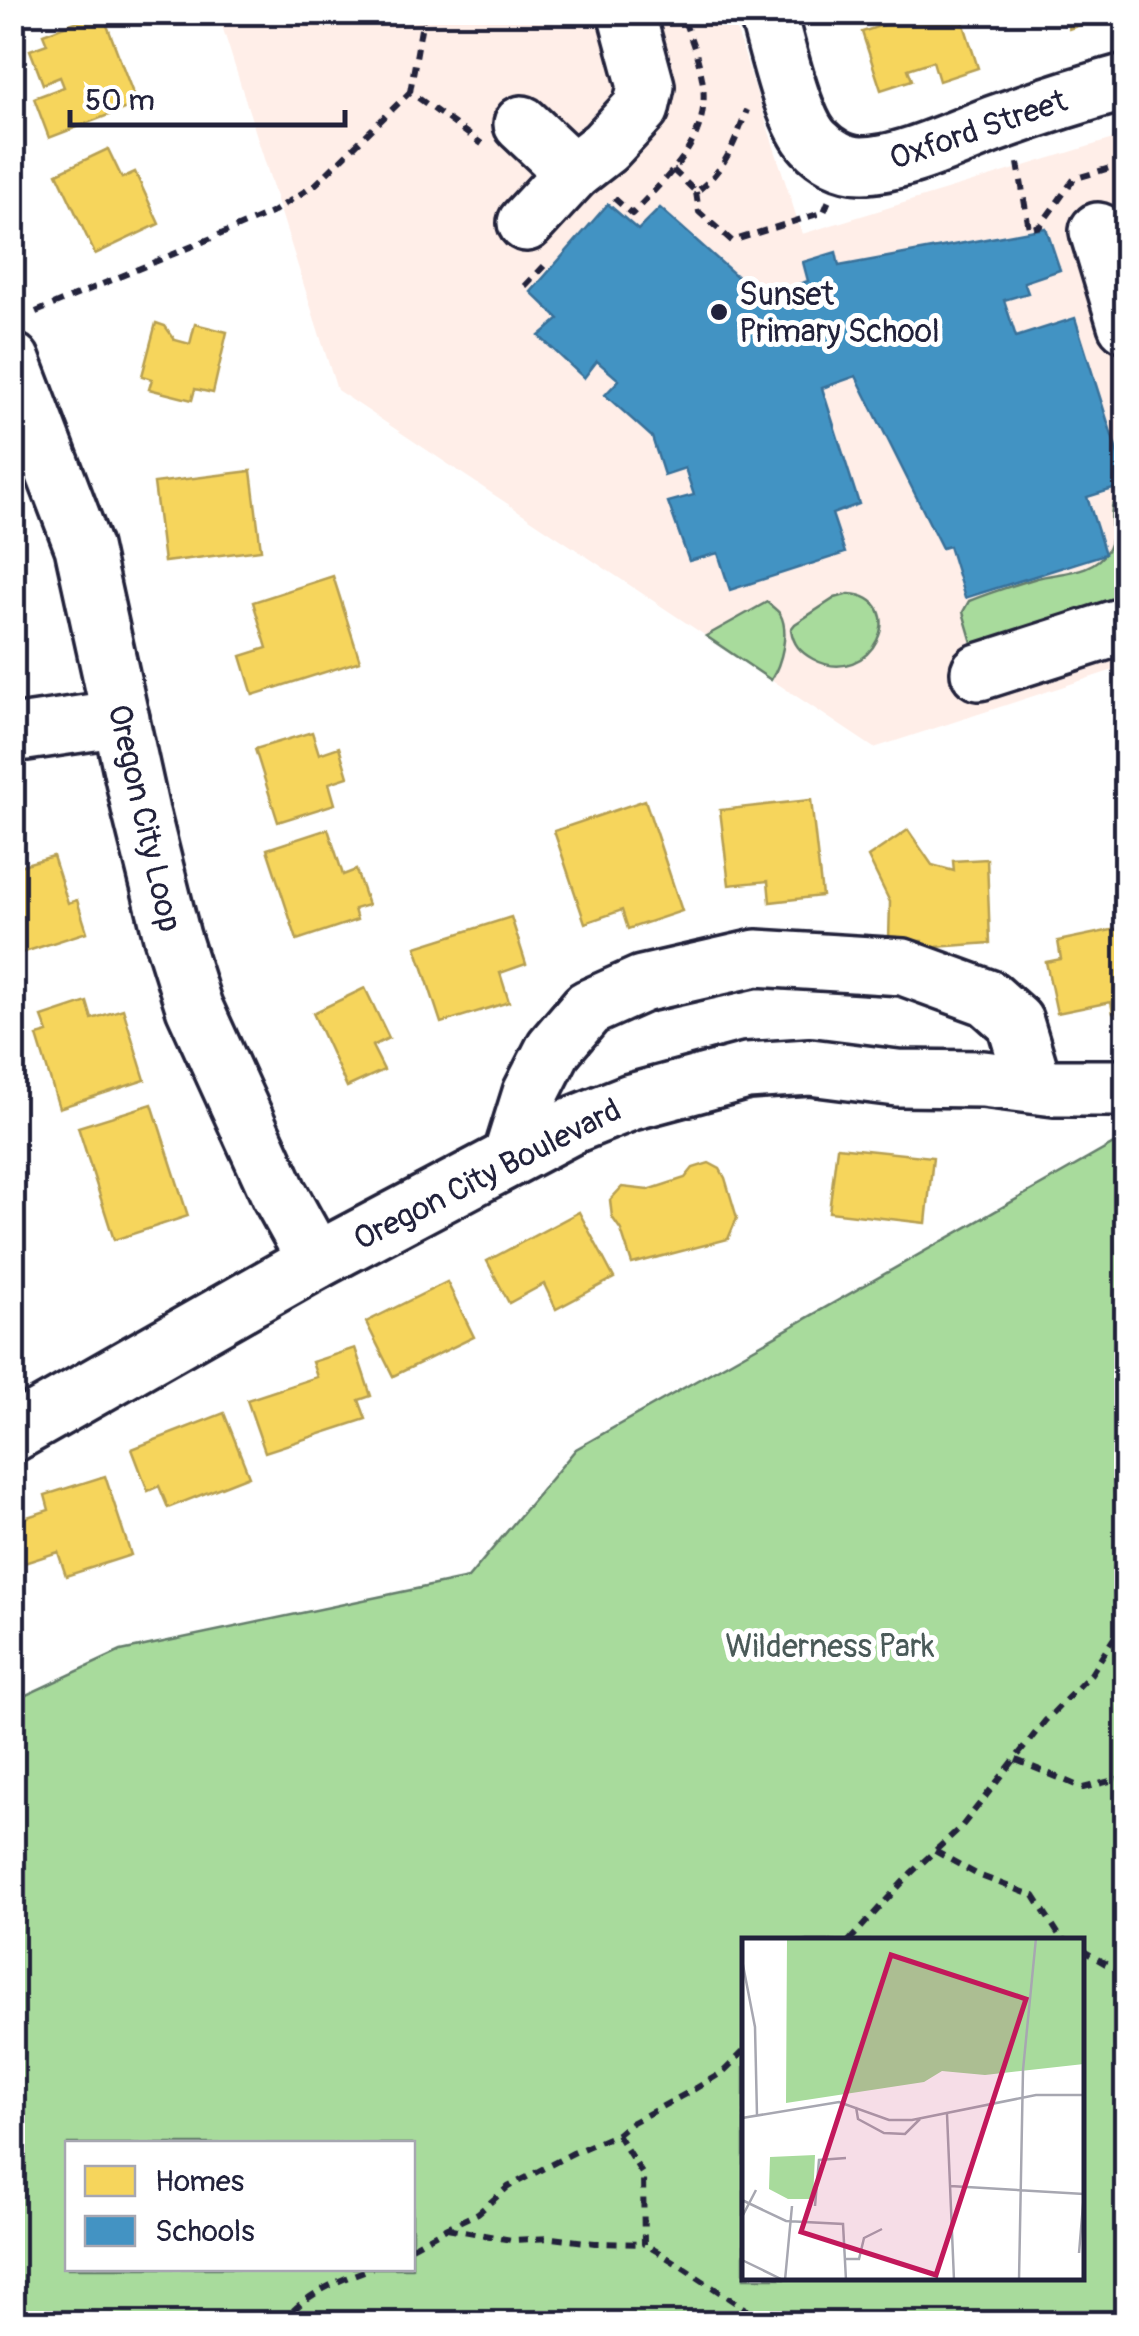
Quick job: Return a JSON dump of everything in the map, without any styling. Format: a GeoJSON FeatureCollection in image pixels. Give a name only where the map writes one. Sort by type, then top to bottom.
{"type":"FeatureCollection","features":[{"type":"Feature","properties":{"kind":"street"},"geometry":{"type":"LineString","coordinates":[[526,223],[641,108],[646,86],[626,12]]}},
{"type":"Feature","properties":{"kind":"street"},"geometry":{"type":"LineString","coordinates":[[767,12],[804,127],[831,175]]}},
{"type":"Feature","properties":{"kind":"street","name":"Oxford Street"},"geometry":{"type":"LineString","coordinates":[[831,175],[855,165],[913,154],[1054,102],[1126,82]]}},
{"type":"Feature","properties":{"kind":"street"},"geometry":{"type":"LineString","coordinates":[[503,135],[573,172]]}},
{"type":"Feature","properties":{"kind":"street"},"geometry":{"type":"LineString","coordinates":[[1098,231],[1126,324]]}},
{"type":"Feature","properties":{"kind":"street","name":"Oregon City Loop"},"geometry":{"type":"LineString","coordinates":[[12,361],[84,548],[162,898],[194,1008],[279,1194],[316,1261]]}},
{"type":"Feature","properties":{"kind":"street"},"geometry":{"type":"LineString","coordinates":[[979,672],[1126,624]]}},
{"type":"Feature","properties":{"kind":"street"},"geometry":{"type":"LineString","coordinates":[[12,734],[121,718]]}},
{"type":"Feature","properties":{"kind":"street"},"geometry":{"type":"LineString","coordinates":[[512,1157],[531,1093],[554,1048],[588,1008],[642,984],[756,958],[903,967],[988,998],[1015,1022],[1034,1086]]}},
{"type":"Feature","properties":{"kind":"street","name":"Oregon City Boulevard"},"geometry":{"type":"LineString","coordinates":[[12,1434],[316,1261],[572,1125],[631,1102],[747,1070],[810,1067],[897,1078],[983,1079],[1055,1088],[1126,1088]]}},
{"type":"Feature","properties":{"kind":"path"},"geometry":{"type":"LineString","coordinates":[[36,312],[271,213],[316,184],[410,92],[424,12]]}},
{"type":"Feature","properties":{"kind":"path"},"geometry":{"type":"LineString","coordinates":[[410,92],[503,135]]}},
{"type":"Feature","properties":{"kind":"path"},"geometry":{"type":"LineString","coordinates":[[696,192],[721,167],[734,146],[747,110],[754,104]]}},
{"type":"Feature","properties":{"kind":"path"},"geometry":{"type":"LineString","coordinates":[[1018,163],[1030,228],[1040,226],[1074,178],[1126,163]]}},
{"type":"Feature","properties":{"kind":"path"},"geometry":{"type":"LineString","coordinates":[[673,170],[696,192],[700,212],[732,241],[824,212],[831,175]]}},
{"type":"Feature","properties":{"kind":"path"},"geometry":{"type":"LineString","coordinates":[[852,1938],[962,1826],[1045,1721],[1091,1674],[1126,1620]]}},
{"type":"Feature","properties":{"kind":"path"},"geometry":{"type":"LineString","coordinates":[[1016,1760],[1084,1788],[1126,1777]]}},
{"type":"Feature","properties":{"kind":"path"},"geometry":{"type":"LineString","coordinates":[[936,1852],[978,1875],[1034,1896],[1062,1938]]}},
{"type":"Feature","properties":{"kind":"path"},"geometry":{"type":"LineString","coordinates":[[1084,1951],[1126,1972]]}},
{"type":"Feature","properties":{"kind":"path"},"geometry":{"type":"LineString","coordinates":[[415,2245],[478,2214],[508,2187],[617,2134],[724,2072],[742,2052]]}},
{"type":"Feature","properties":{"kind":"path"},"geometry":{"type":"LineString","coordinates":[[617,2134],[644,2174],[644,2244]]}},
{"type":"Feature","properties":{"kind":"path"},"geometry":{"type":"LineString","coordinates":[[446,2228],[511,2240],[551,2238],[644,2244],[770,2324]]}},
{"type":"Feature","properties":{"kind":"path"},"geometry":{"type":"LineString","coordinates":[[281,2324],[293,2308],[334,2282],[364,2271]]}},
{"type":"Feature","properties":{"kind":"shaded area","name":"Sunset Primary School"},"geometry":{"type":"Polygon","coordinates":[[[218,13],[731,13],[802,234],[1126,135],[1126,666],[874,748],[337,390],[218,13]]]}},
{"type":"Feature","properties":{"kind":"green space"},"geometry":{"type":"Polygon","coordinates":[[[1126,495],[1126,606],[973,646],[963,612],[969,601],[1094,563],[1110,543],[1113,503],[1126,495]]]}},
{"type":"Feature","properties":{"kind":"green space"},"geometry":{"type":"Polygon","coordinates":[[[849,594],[868,599],[879,610],[877,640],[867,654],[853,663],[834,666],[808,656],[795,643],[791,629],[835,598],[849,594]]]}},
{"type":"Feature","properties":{"kind":"green space"},"geometry":{"type":"Polygon","coordinates":[[[767,602],[780,614],[784,630],[781,657],[771,680],[706,636],[767,602]]]}},
{"type":"Feature","properties":{"kind":"green space","name":"Wilderness Park"},"geometry":{"type":"Polygon","coordinates":[[[1126,1137],[1126,2323],[13,2323],[13,1701],[121,1651],[468,1578],[576,1449],[1126,1137]]]}},
{"type":"Feature","properties":{"kind":"building: Homes"},"geometry":{"type":"Polygon","coordinates":[[[102,12],[137,104],[49,138],[34,98],[64,87],[60,77],[43,84],[30,50],[47,44],[43,34],[102,12]]]}},
{"type":"Feature","properties":{"kind":"building: Homes"},"geometry":{"type":"Polygon","coordinates":[[[908,12],[960,12],[978,68],[939,81],[933,61],[908,69],[912,80],[881,90],[862,32],[908,12]]]}},
{"type":"Feature","properties":{"kind":"building: Homes"},"geometry":{"type":"Polygon","coordinates":[[[1063,12],[1116,12],[1069,29],[1063,12]]]}},
{"type":"Feature","properties":{"kind":"building: Homes"},"geometry":{"type":"Polygon","coordinates":[[[108,149],[122,178],[135,172],[159,224],[95,254],[57,173],[108,149]]]}},
{"type":"Feature","properties":{"kind":"building: Homes"},"geometry":{"type":"Polygon","coordinates":[[[156,323],[165,326],[175,340],[190,344],[195,324],[227,332],[213,393],[195,389],[192,400],[149,389],[152,379],[142,376],[156,323]]]}},
{"type":"Feature","properties":{"kind":"building: Homes"},"geometry":{"type":"Polygon","coordinates":[[[251,471],[261,550],[164,562],[154,483],[251,471]]]}},
{"type":"Feature","properties":{"kind":"building: Homes"},"geometry":{"type":"Polygon","coordinates":[[[333,576],[360,661],[253,695],[241,656],[267,648],[253,602],[333,576]]]}},
{"type":"Feature","properties":{"kind":"building: Homes"},"geometry":{"type":"Polygon","coordinates":[[[12,616],[22,644],[12,647],[12,616]]]}},
{"type":"Feature","properties":{"kind":"building: Homes"},"geometry":{"type":"Polygon","coordinates":[[[312,732],[319,754],[339,747],[348,777],[329,783],[335,804],[278,822],[255,749],[312,732]]]}},
{"type":"Feature","properties":{"kind":"building: Homes"},"geometry":{"type":"Polygon","coordinates":[[[645,800],[682,911],[628,929],[622,910],[585,923],[554,831],[645,800]]]}},
{"type":"Feature","properties":{"kind":"building: Homes"},"geometry":{"type":"Polygon","coordinates":[[[811,800],[822,896],[770,902],[768,881],[729,885],[720,810],[811,800]]]}},
{"type":"Feature","properties":{"kind":"building: Homes"},"geometry":{"type":"Polygon","coordinates":[[[328,829],[343,875],[356,870],[368,905],[354,909],[357,920],[297,940],[267,849],[328,829]]]}},
{"type":"Feature","properties":{"kind":"building: Homes"},"geometry":{"type":"Polygon","coordinates":[[[908,830],[932,865],[954,871],[953,861],[987,859],[990,943],[921,948],[922,941],[889,940],[890,902],[868,857],[908,830]]]}},
{"type":"Feature","properties":{"kind":"building: Homes"},"geometry":{"type":"Polygon","coordinates":[[[53,856],[68,903],[77,900],[87,932],[12,956],[12,868],[53,856]]]}},
{"type":"Feature","properties":{"kind":"building: Homes"},"geometry":{"type":"Polygon","coordinates":[[[511,917],[526,964],[500,973],[509,1002],[441,1023],[416,947],[511,917]]]}},
{"type":"Feature","properties":{"kind":"building: Homes"},"geometry":{"type":"Polygon","coordinates":[[[1126,927],[1126,1010],[1113,1013],[1111,1002],[1057,1013],[1046,962],[1061,959],[1058,941],[1126,927]]]}},
{"type":"Feature","properties":{"kind":"building: Homes"},"geometry":{"type":"Polygon","coordinates":[[[365,988],[389,1038],[372,1046],[384,1070],[347,1087],[313,1013],[365,988]]]}},
{"type":"Feature","properties":{"kind":"building: Homes"},"geometry":{"type":"Polygon","coordinates":[[[87,1002],[92,1019],[123,1009],[145,1080],[59,1108],[37,1036],[48,1033],[42,1017],[87,1002]]]}},
{"type":"Feature","properties":{"kind":"building: Homes"},"geometry":{"type":"Polygon","coordinates":[[[152,1104],[188,1216],[114,1240],[78,1127],[152,1104]]]}},
{"type":"Feature","properties":{"kind":"building: Homes"},"geometry":{"type":"Polygon","coordinates":[[[837,1147],[933,1157],[926,1223],[829,1212],[837,1147]]]}},
{"type":"Feature","properties":{"kind":"building: Homes"},"geometry":{"type":"Polygon","coordinates":[[[709,1163],[720,1169],[725,1178],[737,1218],[728,1239],[632,1264],[621,1230],[612,1217],[610,1200],[622,1187],[648,1190],[685,1178],[693,1168],[709,1163]]]}},
{"type":"Feature","properties":{"kind":"building: Homes"},"geometry":{"type":"Polygon","coordinates":[[[579,1212],[614,1278],[556,1309],[544,1284],[509,1303],[487,1261],[579,1212]]]}},
{"type":"Feature","properties":{"kind":"building: Homes"},"geometry":{"type":"Polygon","coordinates":[[[447,1282],[474,1337],[393,1376],[366,1322],[447,1282]]]}},
{"type":"Feature","properties":{"kind":"building: Homes"},"geometry":{"type":"Polygon","coordinates":[[[355,1348],[371,1396],[359,1400],[366,1419],[265,1452],[247,1400],[317,1377],[312,1362],[355,1348]]]}},
{"type":"Feature","properties":{"kind":"building: Homes"},"geometry":{"type":"Polygon","coordinates":[[[224,1413],[249,1476],[168,1508],[159,1486],[148,1491],[132,1449],[224,1413]]]}},
{"type":"Feature","properties":{"kind":"building: Homes"},"geometry":{"type":"Polygon","coordinates":[[[105,1476],[131,1555],[66,1576],[58,1552],[12,1567],[12,1522],[49,1510],[45,1495],[105,1476]]]}},
{"type":"Feature","properties":{"kind":"building: Schools"},"geometry":{"type":"Polygon","coordinates":[[[608,204],[638,230],[660,208],[760,297],[808,281],[803,262],[836,252],[839,266],[1046,228],[1060,270],[1024,282],[1028,293],[1004,300],[1016,337],[1075,318],[1126,480],[1126,485],[1087,497],[1105,554],[965,598],[949,546],[942,548],[856,376],[822,388],[859,504],[832,514],[845,553],[730,590],[718,553],[689,561],[668,502],[694,495],[685,468],[664,475],[652,437],[605,395],[619,380],[597,361],[584,378],[539,336],[559,319],[531,292],[608,204]]]}},
{"type":"Feature","properties":{"kind":"place","name":"Sunset Primary School"},"geometry":{"type":"Point","coordinates":[719,312]}}]}
